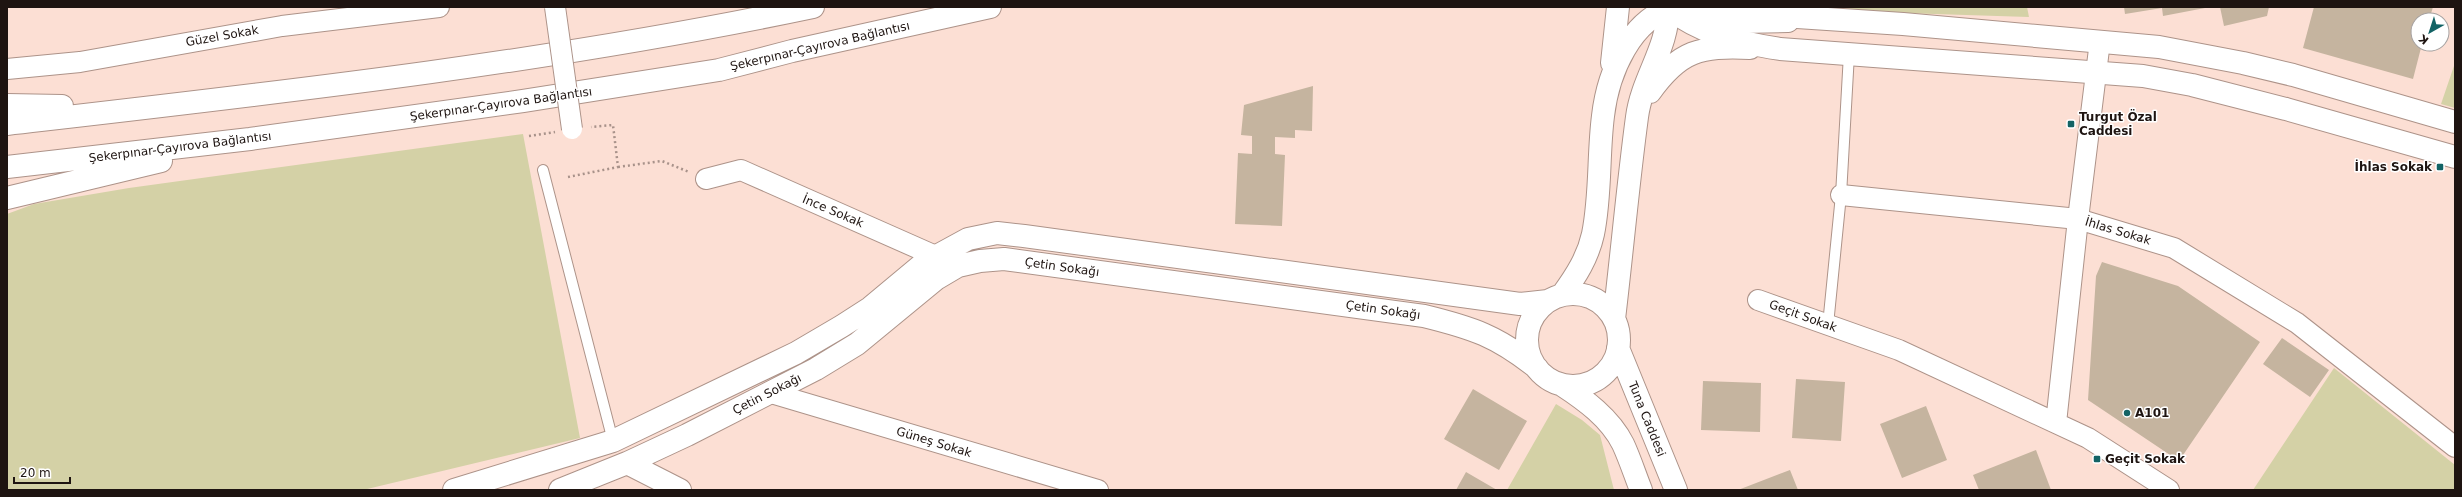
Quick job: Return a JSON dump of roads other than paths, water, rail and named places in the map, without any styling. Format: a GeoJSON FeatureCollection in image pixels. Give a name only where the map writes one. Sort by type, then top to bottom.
{"type":"FeatureCollection","features":[{"type":"Feature","properties":{"kind":"main road"},"geometry":{"type":"LineString","coordinates":[[7,124],[163,106],[584,51],[813,7]]}},
{"type":"Feature","properties":{"kind":"main road","name":"Şekerpınar-Çayırova Bağlantısı"},"geometry":{"type":"LineString","coordinates":[[7,167],[250,139],[523,101],[719,70],[792,51],[990,7]]}},
{"type":"Feature","properties":{"kind":"main road"},"geometry":{"type":"LineString","coordinates":[[1618,7],[1616,39],[1606,99],[1593,235],[1586,257],[1576,277],[1555,298],[1537,312],[1529,325],[1527,340],[1529,355],[1536,368],[1548,379],[1562,385],[1589,402],[1606,420],[1623,443],[1641,490]]}},
{"type":"Feature","properties":{"kind":"main road"},"geometry":{"type":"LineString","coordinates":[[1606,99],[1619,63],[1631,39],[1645,22],[1673,7],[1740,22],[1770,23],[1811,19]]}},
{"type":"Feature","properties":{"kind":"main road"},"geometry":{"type":"LineString","coordinates":[[1673,7],[1700,29],[1721,38],[1780,49]]}},
{"type":"Feature","properties":{"kind":"main road"},"geometry":{"type":"LineString","coordinates":[[1614,319],[1640,102],[1665,38],[1673,7]]}},
{"type":"Feature","properties":{"kind":"main road"},"geometry":{"type":"LineString","coordinates":[[1729,7],[1754,13],[1811,19],[2100,41],[2158,47],[2243,63],[2455,122]]}},
{"type":"Feature","properties":{"kind":"main road"},"geometry":{"type":"LineString","coordinates":[[1636,137],[1642,109],[1650,92],[1662,76],[1679,61],[1706,48],[1780,49],[2143,76],[2192,85],[2286,109],[2455,157]]}},
{"type":"Feature","properties":{"kind":"main road"},"geometry":{"type":"LineString","coordinates":[[7,105],[163,106]]}},
{"type":"Feature","properties":{"kind":"main road"},"geometry":{"type":"LineString","coordinates":[[7,198],[250,139]]}},
{"type":"Feature","properties":{"kind":"main road"},"geometry":{"type":"LineString","coordinates":[[454,490],[613,440],[796,353],[870,308],[924,263],[968,239],[997,233],[1520,304],[1577,294],[1592,298],[1605,307],[1614,319],[1618,333],[1618,348],[1613,362],[1604,374],[1591,382],[1577,386],[1562,385]]}},
{"type":"Feature","properties":{"kind":"main road","name":"Çetin Sokağı"},"geometry":{"type":"LineString","coordinates":[[560,490],[627,463],[771,393],[857,344],[936,279],[958,266],[980,261],[1004,259],[1424,316],[1460,324],[1495,338],[1536,368]]}},
{"type":"Feature","properties":{"kind":"main road","name":"Tuna Caddesi"},"geometry":{"type":"LineString","coordinates":[[1618,348],[1676,490]]}},
{"type":"Feature","properties":{"kind":"main road"},"geometry":{"type":"LineString","coordinates":[[627,463],[680,490]]}},
{"type":"Feature","properties":{"kind":"street","name":"Güzel Sokak"},"geometry":{"type":"LineString","coordinates":[[7,69],[80,62],[282,26],[438,7]]}},
{"type":"Feature","properties":{"kind":"street"},"geometry":{"type":"LineString","coordinates":[[555,7],[572,129]]}},
{"type":"Feature","properties":{"kind":"street"},"geometry":{"type":"LineString","coordinates":[[2056,423],[2078,219],[2100,41]]}},
{"type":"Feature","properties":{"kind":"street","name":"İnce Sokak"},"geometry":{"type":"LineString","coordinates":[[706,179],[740,170],[958,266]]}},
{"type":"Feature","properties":{"kind":"street","name":"İhlas Sokak"},"geometry":{"type":"LineString","coordinates":[[1840,195],[2078,219],[2174,248],[2297,323],[2455,447]]}},
{"type":"Feature","properties":{"kind":"street","name":"Geçit Sokak"},"geometry":{"type":"LineString","coordinates":[[1758,300],[1899,350],[2088,438],[2169,490]]}},
{"type":"Feature","properties":{"kind":"street","name":"Güneş Sokak"},"geometry":{"type":"LineString","coordinates":[[771,393],[1098,490]]}},
{"type":"Feature","properties":{"kind":"lane"},"geometry":{"type":"LineString","coordinates":[[1828,325],[1840,195],[1849,54]]}},
{"type":"Feature","properties":{"kind":"lane"},"geometry":{"type":"LineString","coordinates":[[543,170],[613,440]]}},
{"type":"Feature","properties":{"kind":"place","name":"Turgut Özal Caddesi"},"geometry":{"type":"Point","coordinates":[2071,124]}},
{"type":"Feature","properties":{"kind":"place","name":"İhlas Sokak"},"geometry":{"type":"Point","coordinates":[2440,167]}},
{"type":"Feature","properties":{"kind":"place","name":"A101"},"geometry":{"type":"Point","coordinates":[2127,413]}},
{"type":"Feature","properties":{"kind":"place","name":"Geçit Sokak"},"geometry":{"type":"Point","coordinates":[2097,459]}}]}
